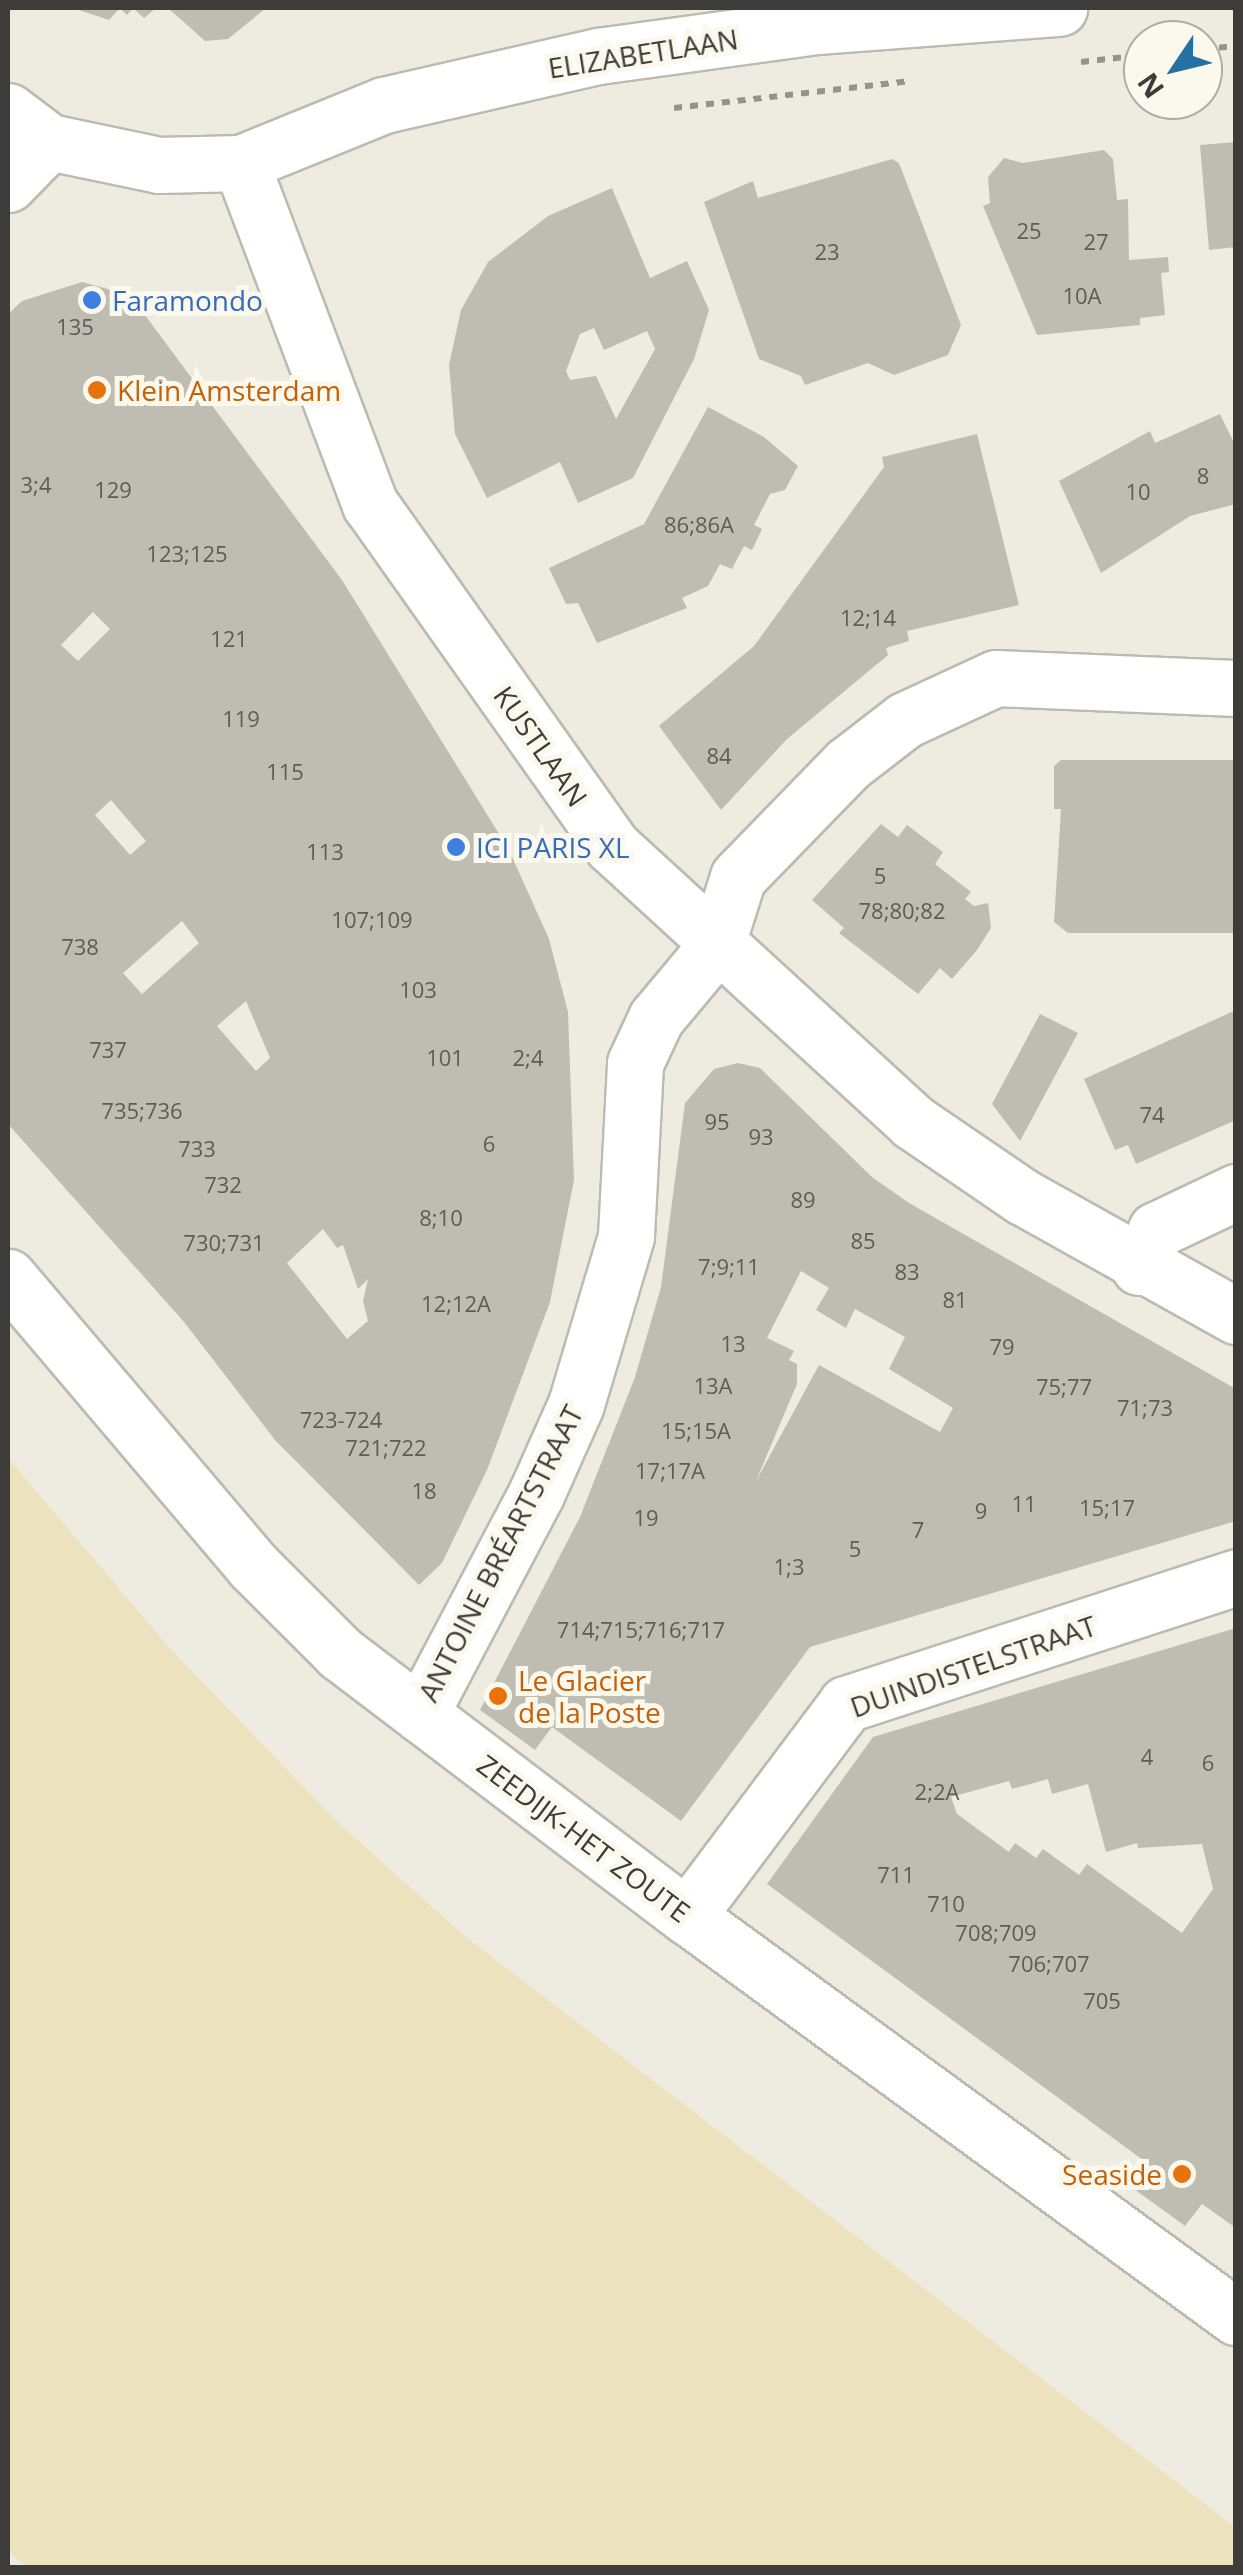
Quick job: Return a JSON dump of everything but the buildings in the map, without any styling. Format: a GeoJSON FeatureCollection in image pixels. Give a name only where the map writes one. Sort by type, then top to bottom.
{"type":"FeatureCollection","features":[{"type":"Feature","properties":{"kind":"street","name":"ELIZABETLAAN"},"geometry":{"type":"LineString","coordinates":[[242,163],[384,105],[598,56],[816,26],[1058,8]]}},
{"type":"Feature","properties":{"kind":"street"},"geometry":{"type":"LineString","coordinates":[[8,184],[28,126],[159,165],[242,163]]}},
{"type":"Feature","properties":{"kind":"street","name":"KUSTLAAN"},"geometry":{"type":"LineString","coordinates":[[242,163],[370,504],[612,846],[716,946],[913,1122],[1138,1266],[1236,1316]]}},
{"type":"Feature","properties":{"kind":"street"},"geometry":{"type":"LineString","coordinates":[[716,946],[738,878],[848,764],[905,720],[996,678],[1236,688]]}},
{"type":"Feature","properties":{"kind":"street","name":"ANTOINE BRÉARTSTRAAT"},"geometry":{"type":"LineString","coordinates":[[420,1714],[536,1494],[576,1404],[626,1236],[635,1062],[656,1018],[716,946]]}},
{"type":"Feature","properties":{"kind":"street"},"geometry":{"type":"LineString","coordinates":[[1138,1266],[1156,1230],[1236,1192]]}},
{"type":"Feature","properties":{"kind":"street","name":"ZEEDIJK-HET ZOUTE"},"geometry":{"type":"LineString","coordinates":[[8,1277],[253,1566],[340,1653],[687,1916],[1236,2316]]}},
{"type":"Feature","properties":{"kind":"street","name":"DUINDISTELSTRAAT"},"geometry":{"type":"LineString","coordinates":[[687,1916],[846,1704],[1236,1577]]}},
{"type":"Feature","properties":{"kind":"sand"},"geometry":{"type":"Polygon","coordinates":[[[8,1458],[168,1646],[336,1821],[466,1937],[1235,2527],[1235,2567],[26,2567],[8,2550],[8,1458]]]}},
{"type":"Feature","properties":{"kind":"place","name":"Faramondo"},"geometry":{"type":"Point","coordinates":[92,300]}},
{"type":"Feature","properties":{"kind":"place","name":"Klein Amsterdam"},"geometry":{"type":"Point","coordinates":[97,390]}},
{"type":"Feature","properties":{"kind":"place","name":"ICI PARIS XL"},"geometry":{"type":"Point","coordinates":[456,847]}},
{"type":"Feature","properties":{"kind":"place","name":"Le Glacier de la Poste"},"geometry":{"type":"Point","coordinates":[498,1696]}},
{"type":"Feature","properties":{"kind":"place","name":"Seaside"},"geometry":{"type":"Point","coordinates":[1182,2174]}}]}
